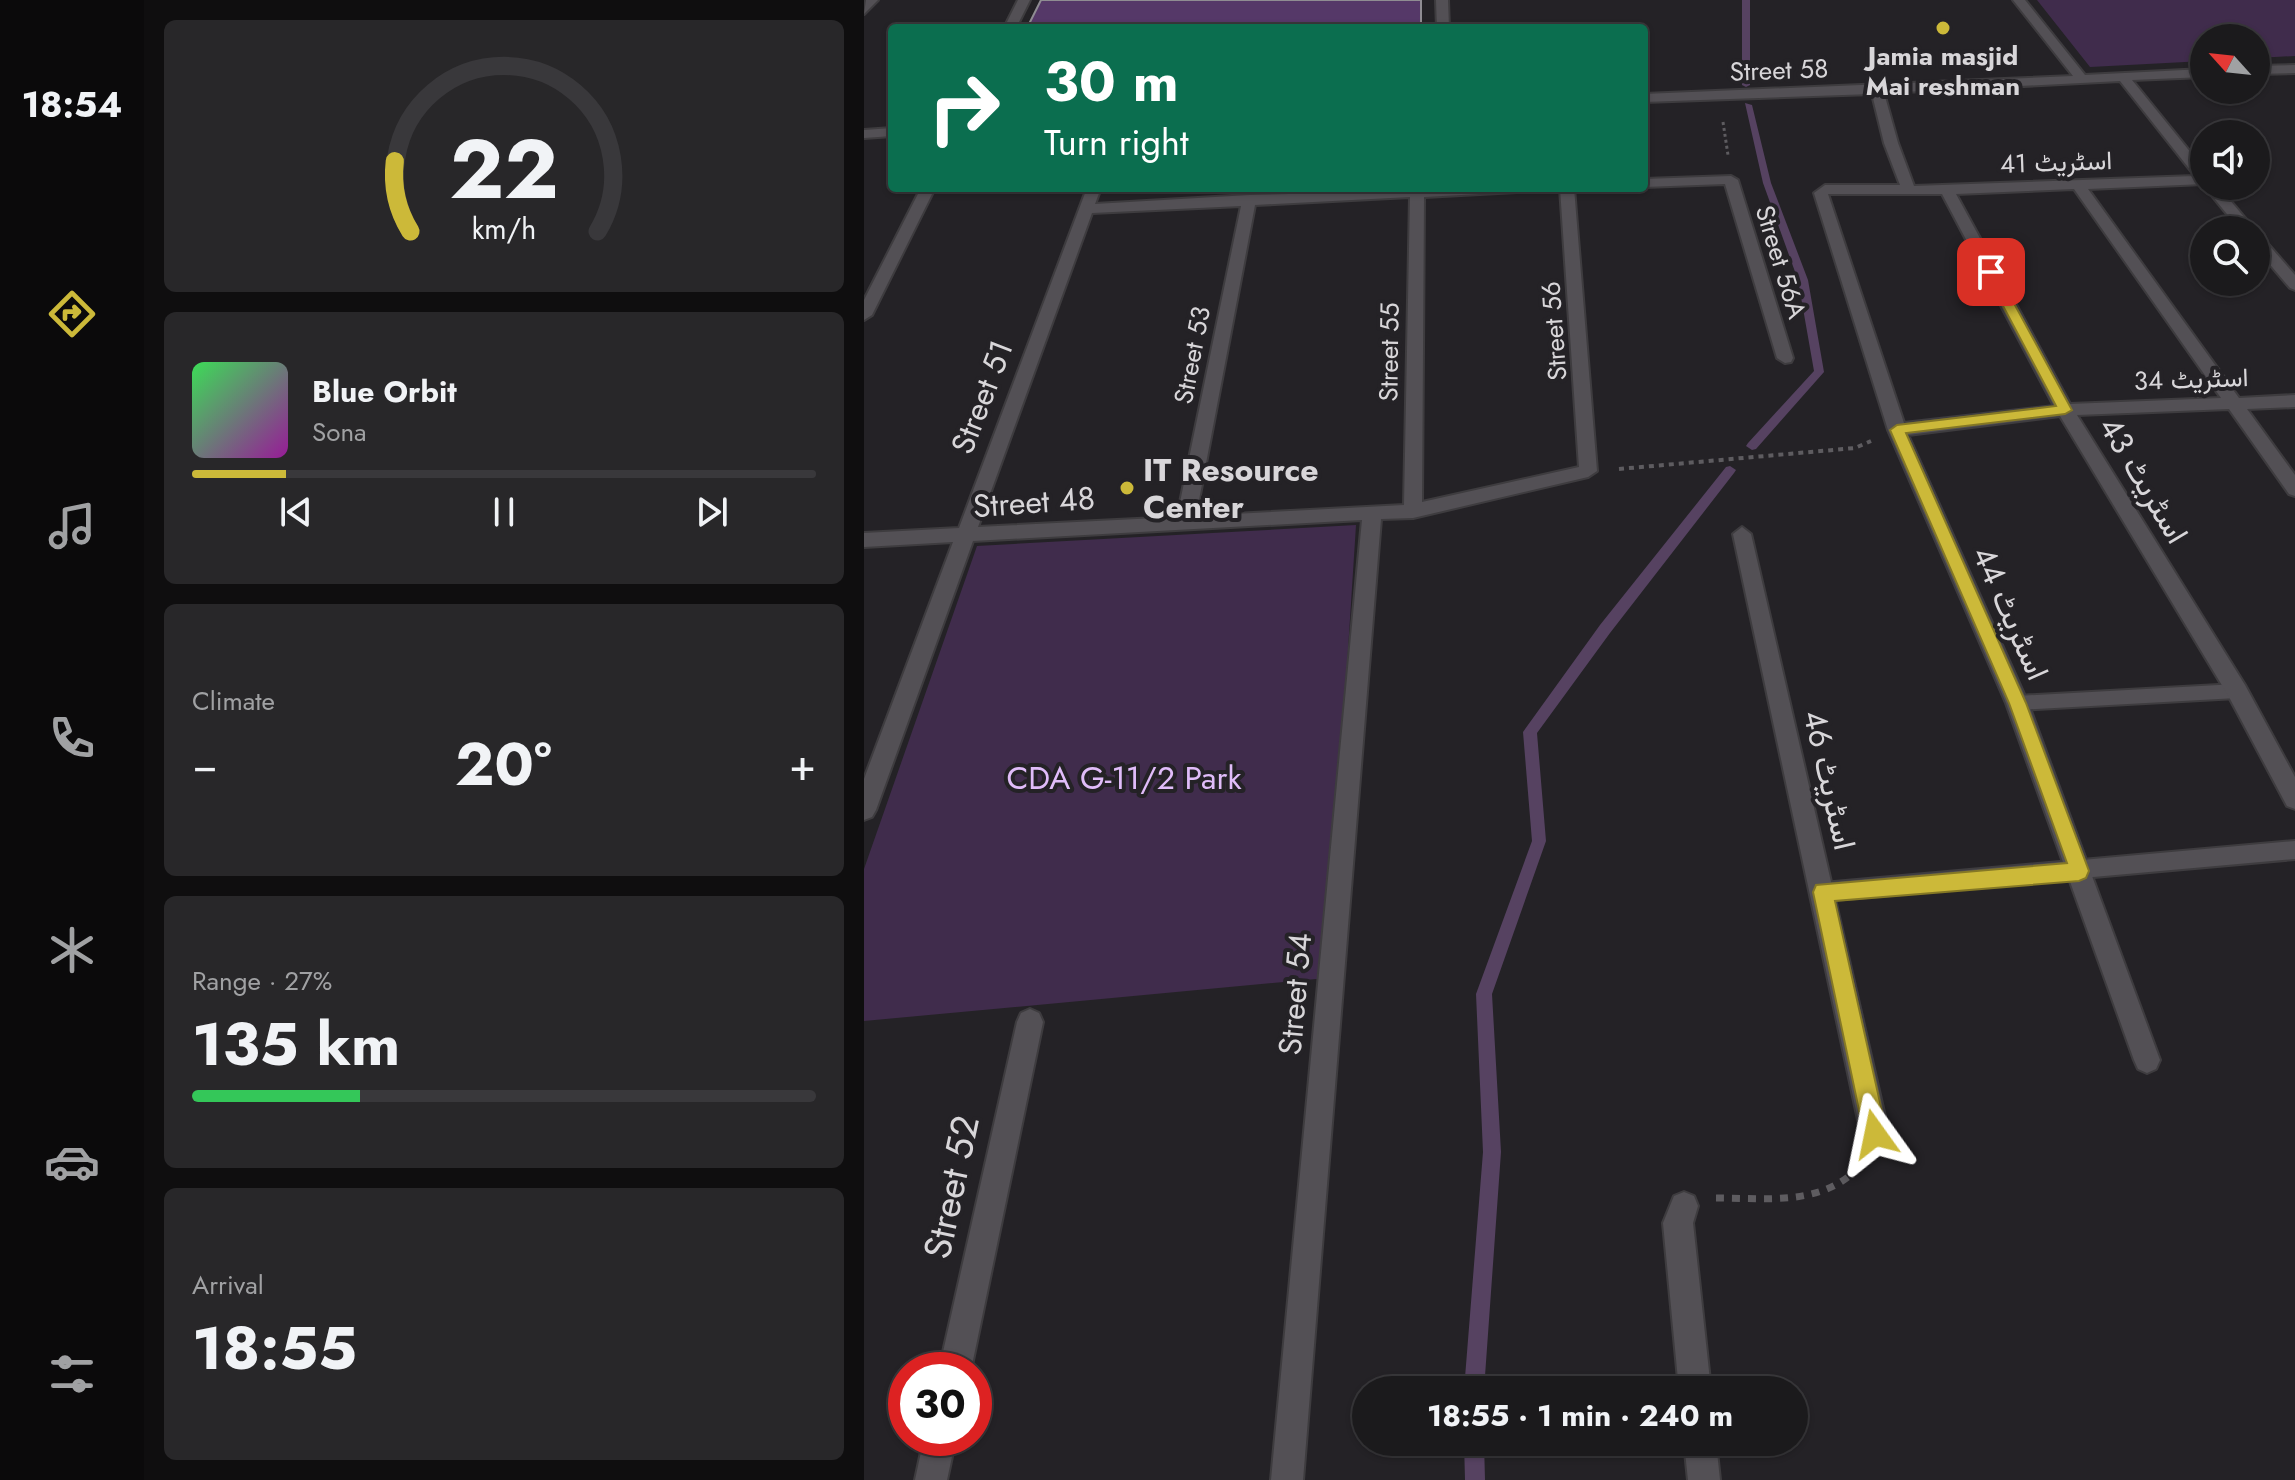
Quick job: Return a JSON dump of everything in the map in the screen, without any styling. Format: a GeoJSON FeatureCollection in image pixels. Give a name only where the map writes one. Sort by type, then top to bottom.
{"type":"FeatureCollection","features":[{"type":"Feature","properties":{"kind":"street"},"geometry":{"type":"LineString","coordinates":[[864,11],[872,0]]}},
{"type":"Feature","properties":{"kind":"street"},"geometry":{"type":"LineString","coordinates":[[1012,24],[1024,0]]}},
{"type":"Feature","properties":{"kind":"street"},"geometry":{"type":"LineString","coordinates":[[1442,0],[1443,24]]}},
{"type":"Feature","properties":{"kind":"street"},"geometry":{"type":"LineString","coordinates":[[2019,0],[2081,78]]}},
{"type":"Feature","properties":{"kind":"street"},"geometry":{"type":"LineString","coordinates":[[2270,72],[2281,74],[2295,69]]}},
{"type":"Feature","properties":{"kind":"street","name":"Street 58"},"geometry":{"type":"LineString","coordinates":[[1648,98],[2190,74]]}},
{"type":"Feature","properties":{"kind":"street"},"geometry":{"type":"LineString","coordinates":[[2123,77],[2190,161]]}},
{"type":"Feature","properties":{"kind":"street"},"geometry":{"type":"LineString","coordinates":[[1877,90],[1891,143],[1909,190]]}},
{"type":"Feature","properties":{"kind":"street"},"geometry":{"type":"LineString","coordinates":[[864,134],[888,132]]}},
{"type":"Feature","properties":{"kind":"street"},"geometry":{"type":"LineString","coordinates":[[1648,183],[1731,180]]}},
{"type":"Feature","properties":{"kind":"street","name":"Street 56A"},"geometry":{"type":"LineString","coordinates":[[1731,180],[1785,358]]}},
{"type":"Feature","properties":{"kind":"street","name":"اسٹریٹ 41"},"geometry":{"type":"LineString","coordinates":[[1822,190],[1947,190],[2190,180]]}},
{"type":"Feature","properties":{"kind":"street"},"geometry":{"type":"LineString","coordinates":[[2079,186],[2295,489]]}},
{"type":"Feature","properties":{"kind":"street","name":"اسٹریٹ 44"},"geometry":{"type":"LineString","coordinates":[[1822,190],[1897,430],[2017,703],[2147,1060]]}},
{"type":"Feature","properties":{"kind":"street","name":"اسٹریٹ 43"},"geometry":{"type":"LineString","coordinates":[[1947,190],[2065,410],[2237,691],[2295,799]]}},
{"type":"Feature","properties":{"kind":"street"},"geometry":{"type":"LineString","coordinates":[[864,315],[926,192]]}},
{"type":"Feature","properties":{"kind":"street","name":"Street 51"},"geometry":{"type":"LineString","coordinates":[[864,810],[1093,192]]}},
{"type":"Feature","properties":{"kind":"street"},"geometry":{"type":"LineString","coordinates":[[1087,209],[1338,192]]}},
{"type":"Feature","properties":{"kind":"street"},"geometry":{"type":"LineString","coordinates":[[1384,192],[1437,192]]}},
{"type":"Feature","properties":{"kind":"street","name":"Street 56"},"geometry":{"type":"LineString","coordinates":[[1567,192],[1588,471]]}},
{"type":"Feature","properties":{"kind":"street","name":"Street 55"},"geometry":{"type":"LineString","coordinates":[[1413,511],[1417,193]]}},
{"type":"Feature","properties":{"kind":"street","name":"Street 53"},"geometry":{"type":"LineString","coordinates":[[1185,522],[1249,199]]}},
{"type":"Feature","properties":{"kind":"street"},"geometry":{"type":"LineString","coordinates":[[2223,200],[2236,216]]}},
{"type":"Feature","properties":{"kind":"street"},"geometry":{"type":"LineString","coordinates":[[2270,256],[2295,285]]}},
{"type":"Feature","properties":{"kind":"street","name":"اسٹریٹ 34"},"geometry":{"type":"LineString","coordinates":[[1897,430],[2065,410],[2295,401]]}},
{"type":"Feature","properties":{"kind":"street","name":"Street 48"},"geometry":{"type":"LineString","coordinates":[[864,540],[1413,511],[1588,471]]}},
{"type":"Feature","properties":{"kind":"street","name":"Street 54"},"geometry":{"type":"LineString","coordinates":[[1287,1480],[1372,514]]}},
{"type":"Feature","properties":{"kind":"street","name":"اسٹریٹ 46"},"geometry":{"type":"LineString","coordinates":[[1742,534],[1875,1134]]}},
{"type":"Feature","properties":{"kind":"street","name":"Street 52"},"geometry":{"type":"LineString","coordinates":[[959,1352],[1030,1022]]}},
{"type":"Feature","properties":{"kind":"street"},"geometry":{"type":"LineString","coordinates":[[1684,1206],[1678,1223],[1694,1376]]}},
{"type":"Feature","properties":{"kind":"street"},"geometry":{"type":"LineString","coordinates":[[931,1480],[936,1456]]}},
{"type":"Feature","properties":{"kind":"street"},"geometry":{"type":"LineString","coordinates":[[1701,1456],[1704,1480]]}},
{"type":"Feature","properties":{"kind":"lane"},"geometry":{"type":"LineString","coordinates":[[2017,703],[2237,691]]}},
{"type":"Feature","properties":{"kind":"lane"},"geometry":{"type":"LineString","coordinates":[[1823,892],[2295,850]]}},
{"type":"Feature","properties":{"kind":"path"},"geometry":{"type":"LineString","coordinates":[[1720,96],[1731,180]]}},
{"type":"Feature","properties":{"kind":"path"},"geometry":{"type":"LineString","coordinates":[[1588,471],[1855,448],[1897,430]]}},
{"type":"Feature","properties":{"kind":"path"},"geometry":{"type":"LineString","coordinates":[[1684,1206],[1696,1198],[1802,1197],[1834,1190],[1854,1177],[1869,1154],[1875,1134]]}},
{"type":"Feature","properties":{"kind":"green space"},"geometry":{"type":"Polygon","coordinates":[[[2037,0],[2295,0],[2295,56],[2270,57],[2270,24],[2190,24],[2190,62],[2090,67],[2037,0]]]}},
{"type":"Feature","properties":{"kind":"green space","name":"CDA G-11/2 Park"},"geometry":{"type":"Polygon","coordinates":[[[1356,525],[1327,978],[864,1021],[864,869],[977,546],[1356,525]]]}},
{"type":"Feature","properties":{"kind":"building"},"geometry":{"type":"Polygon","coordinates":[[[1041,0],[1421,0],[1421,24],[1029,24],[1041,0]]]}},
{"type":"Feature","properties":{"kind":"waterway"},"geometry":{"type":"LineString","coordinates":[[1746,0],[1746,85]]}},
{"type":"Feature","properties":{"kind":"waterway"},"geometry":{"type":"LineString","coordinates":[[1748,105],[1767,183],[1803,280],[1819,372],[1752,446]]}},
{"type":"Feature","properties":{"kind":"waterway"},"geometry":{"type":"LineString","coordinates":[[1475,1376],[1492,1152],[1484,994],[1539,841],[1530,732],[1605,629],[1730,470]]}},
{"type":"Feature","properties":{"kind":"waterway"},"geometry":{"type":"LineString","coordinates":[[1474,1456],[1475,1480]]}},
{"type":"Feature","properties":{"kind":"place","name":"Jamia masjid Mai reshman"},"geometry":{"type":"Point","coordinates":[1943,28]}},
{"type":"Feature","properties":{"kind":"place","name":"IT Resource Center"},"geometry":{"type":"Point","coordinates":[1127,488]}},
{"type":"Feature","properties":{"kind":"route"},"geometry":{"type":"LineString","coordinates":[[1875,1134],[1823,892],[2079,871],[2017,703],[1897,430],[2065,410],[1991,272]]}}]}
